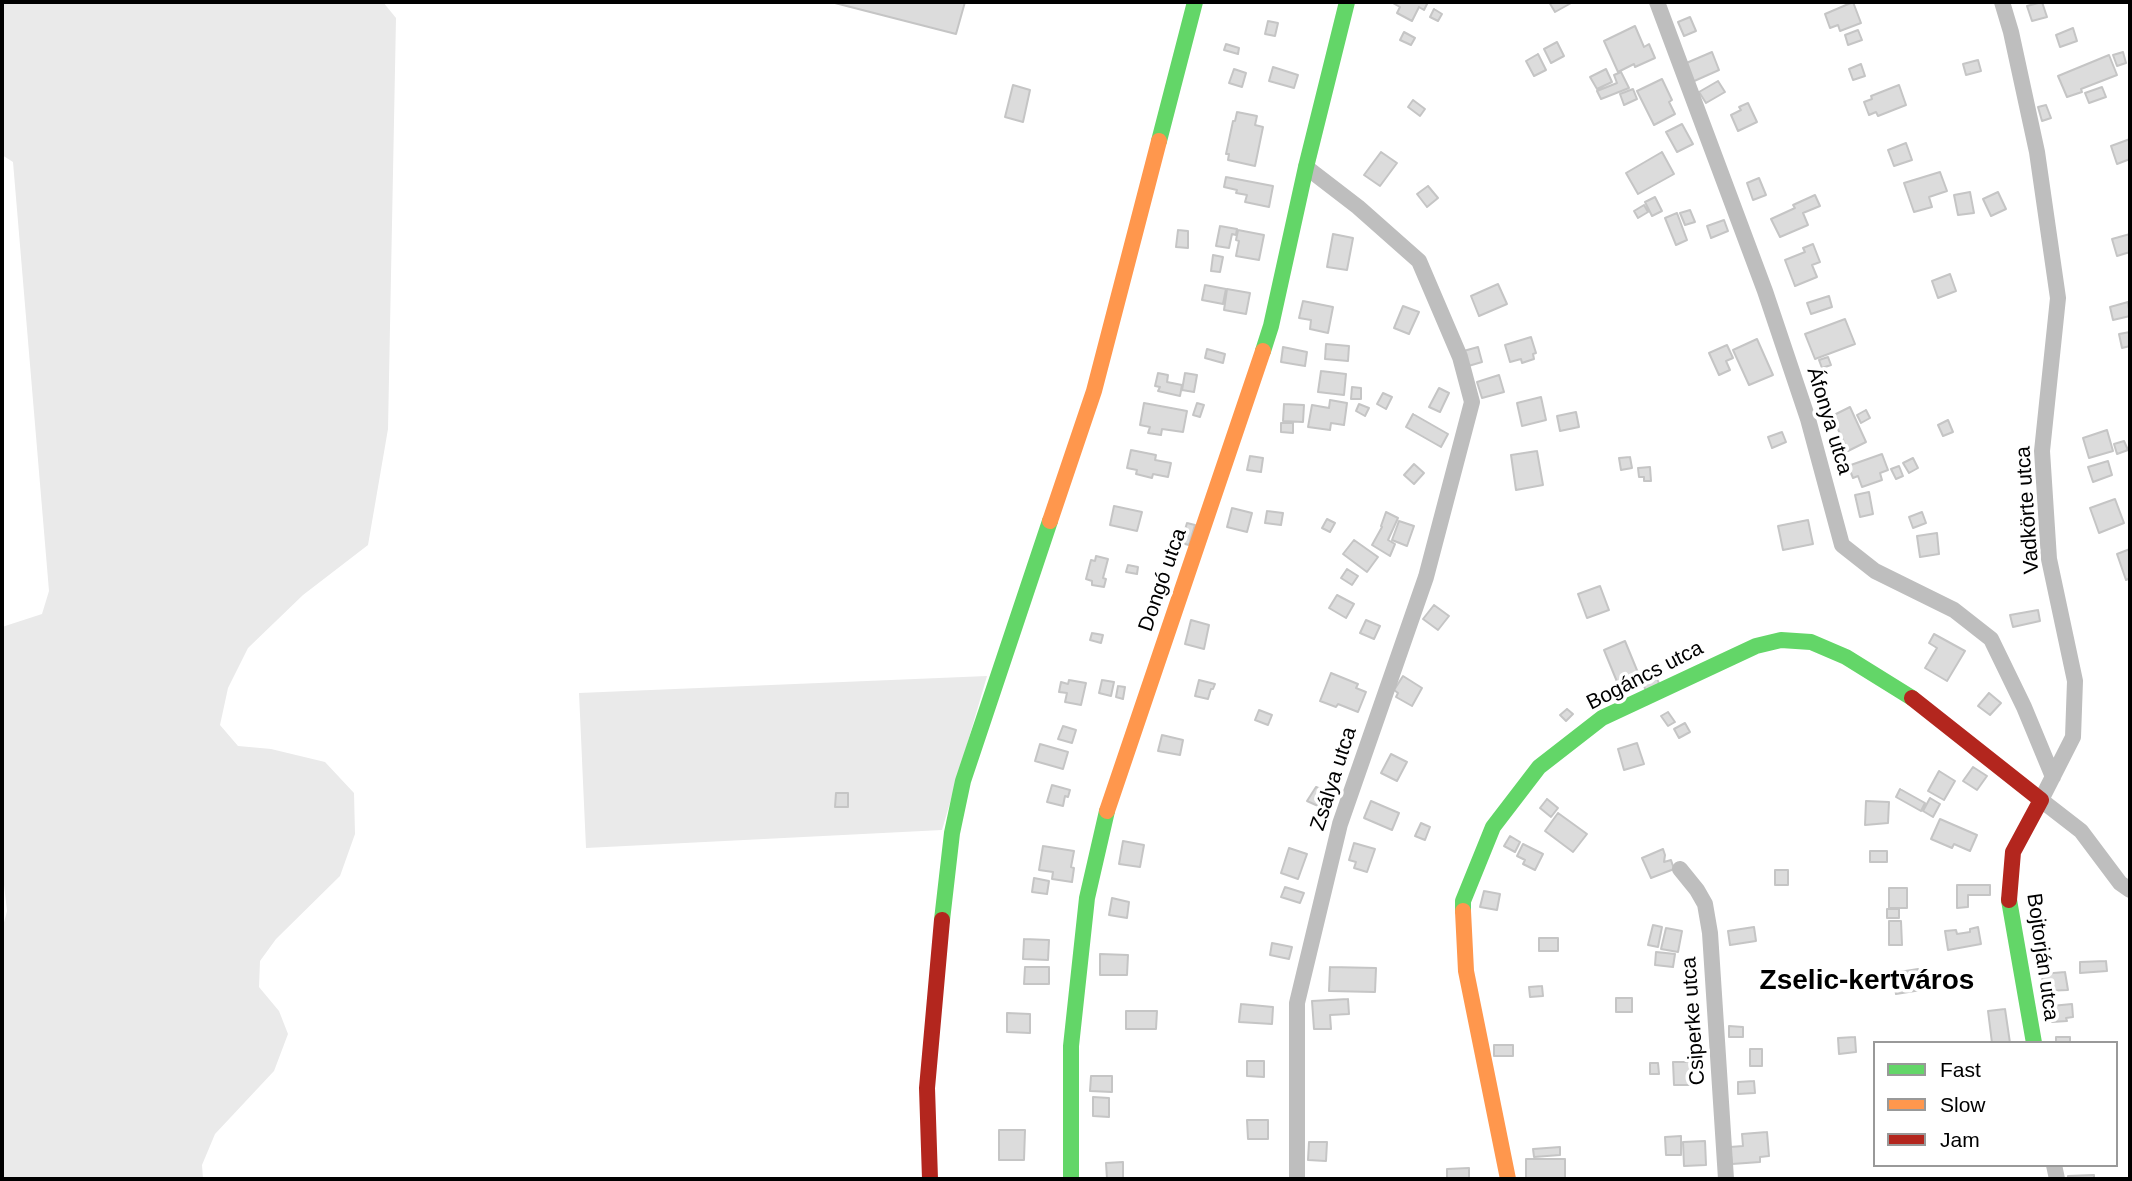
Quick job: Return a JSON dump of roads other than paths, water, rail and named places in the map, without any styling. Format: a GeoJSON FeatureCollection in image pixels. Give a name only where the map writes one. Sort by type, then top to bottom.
{"type":"FeatureCollection","features":[{"type":"Feature","properties":{"kind":"street"},"geometry":{"type":"LineString","coordinates":[[930,1179],[928,1088],[944,898],[952,833],[963,781],[1094,391],[1195,2]]}},
{"type":"Feature","properties":{"kind":"street","name":"Dongó utca"},"geometry":{"type":"LineString","coordinates":[[1071,1179],[1071,1046],[1087,898],[1103,824],[1271,326],[1306,167],[1347,2]]}},
{"type":"Feature","properties":{"kind":"street","name":"Áfonya utca"},"geometry":{"type":"LineString","coordinates":[[1657,2],[1765,291],[1808,419],[1842,545],[1875,571],[1954,610],[1991,639],[2024,706],[2053,777]]}},
{"type":"Feature","properties":{"kind":"street","name":"Vadkörte utca"},"geometry":{"type":"LineString","coordinates":[[2003,2],[2037,152],[2058,298],[2042,451],[2049,559],[2075,681],[2073,737],[2041,800]]}},
{"type":"Feature","properties":{"kind":"street","name":"Zsálya utca"},"geometry":{"type":"LineString","coordinates":[[1297,1179],[1297,1003],[1340,824],[1426,577],[1472,402],[1460,357],[1419,261],[1306,167]]}},
{"type":"Feature","properties":{"kind":"street","name":"Bogáncs utca"},"geometry":{"type":"LineString","coordinates":[[1508,1179],[1466,971],[1463,901],[1493,827],[1539,767],[1602,718],[1756,646],[1781,640],[1811,642],[1846,657],[1922,703],[2041,800]]}},
{"type":"Feature","properties":{"kind":"street"},"geometry":{"type":"LineString","coordinates":[[2041,800],[2081,831],[2120,883],[2130,890]]}},
{"type":"Feature","properties":{"kind":"street","name":"Bojtorján utca"},"geometry":{"type":"LineString","coordinates":[[2034,1041],[2010,897],[2013,852],[2041,800]]}},
{"type":"Feature","properties":{"kind":"street","name":"Csiperke utca"},"geometry":{"type":"LineString","coordinates":[[1680,869],[1705,904],[1710,933],[1726,1179]]}},
{"type":"Feature","properties":{"kind":"district","name":"Zselic-kertváros"},"geometry":{"type":"Point","coordinates":[1867,981]}}]}
